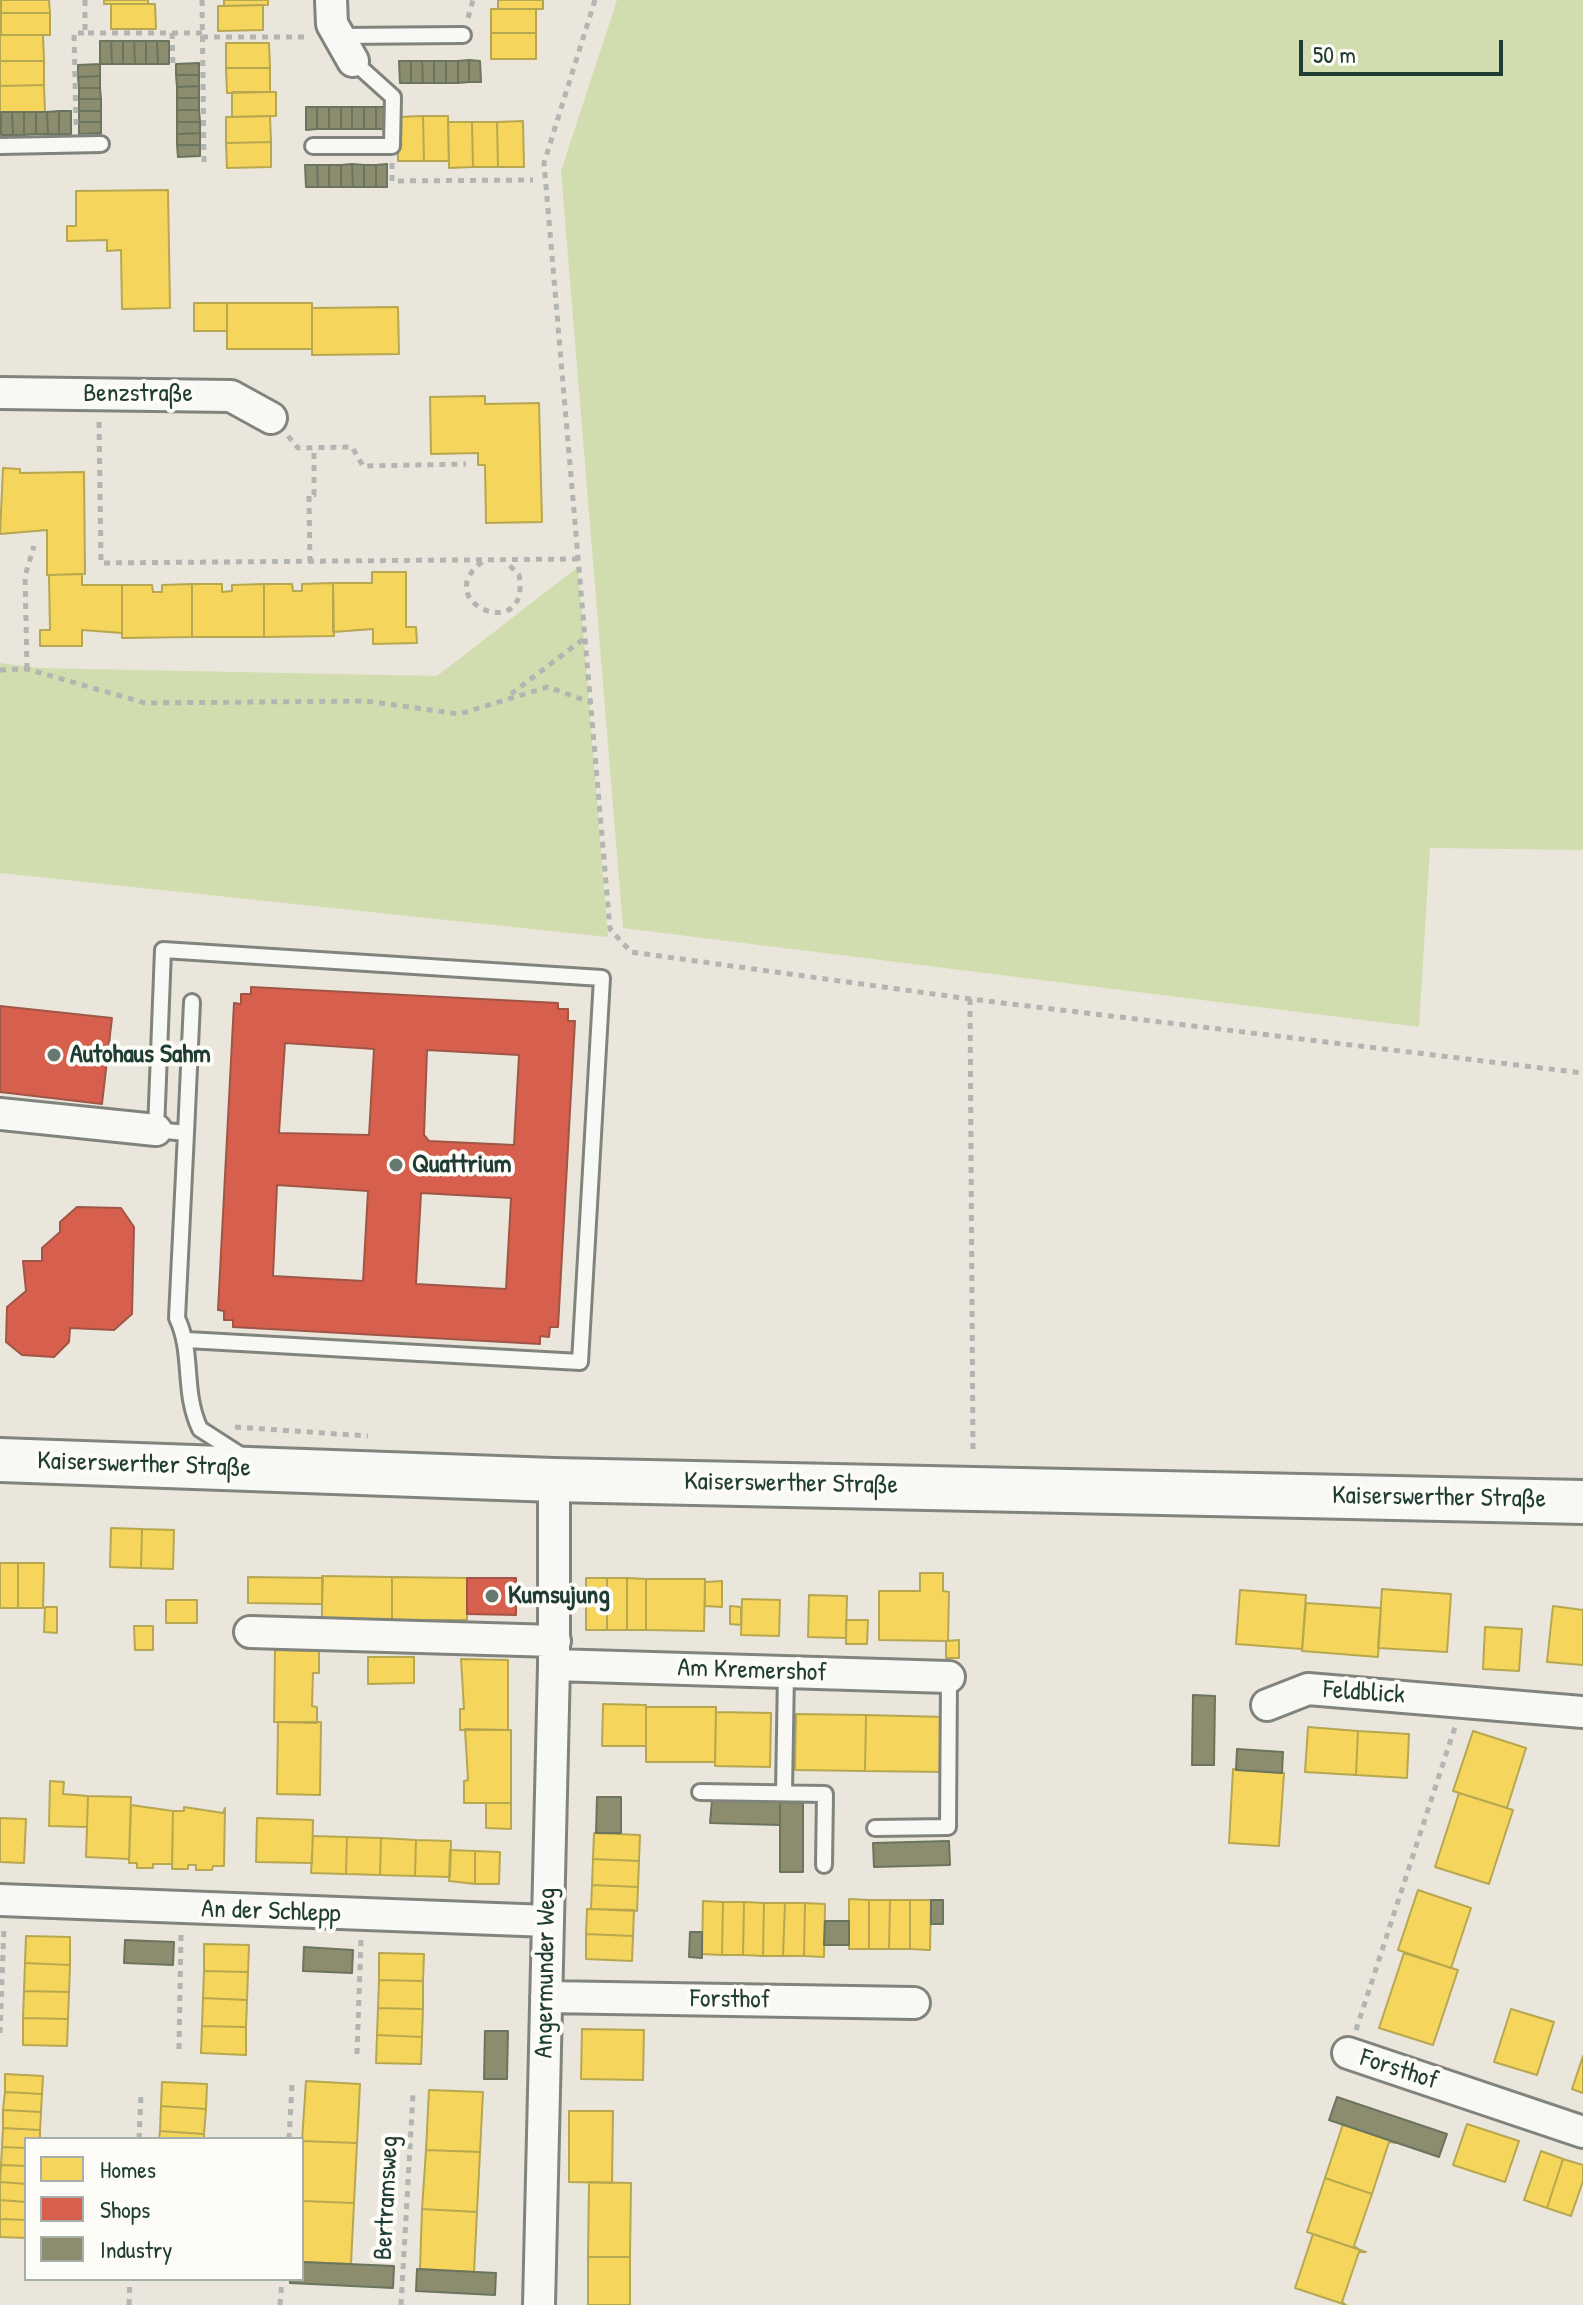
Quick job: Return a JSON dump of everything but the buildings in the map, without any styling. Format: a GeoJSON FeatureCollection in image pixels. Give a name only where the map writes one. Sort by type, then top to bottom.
{"type":"FeatureCollection","features":[{"type":"Feature","properties":{"kind":"main road","name":"Kaiserswerther Straße"},"geometry":{"type":"LineString","coordinates":[[0,1460],[554,1480],[1583,1502]]}},
{"type":"Feature","properties":{"kind":"street"},"geometry":{"type":"LineString","coordinates":[[331,0],[332,24],[346,49]]}},
{"type":"Feature","properties":{"kind":"street","name":"Benzstraße"},"geometry":{"type":"LineString","coordinates":[[0,393],[231,396],[271,418]]}},
{"type":"Feature","properties":{"kind":"street"},"geometry":{"type":"LineString","coordinates":[[0,1114],[171,1131]]}},
{"type":"Feature","properties":{"kind":"street","name":"Angermunder Weg"},"geometry":{"type":"LineString","coordinates":[[539,2305],[554,1653],[554,1480]]}},
{"type":"Feature","properties":{"kind":"street"},"geometry":{"type":"LineString","coordinates":[[250,1632],[554,1653]]}},
{"type":"Feature","properties":{"kind":"street","name":"Am Kremershof"},"geometry":{"type":"LineString","coordinates":[[554,1653],[786,1672],[949,1677]]}},
{"type":"Feature","properties":{"kind":"street","name":"Feldblick"},"geometry":{"type":"LineString","coordinates":[[1267,1705],[1308,1689],[1583,1712]]}},
{"type":"Feature","properties":{"kind":"street","name":"An der Schlepp"},"geometry":{"type":"LineString","coordinates":[[2,1900],[548,1921]]}},
{"type":"Feature","properties":{"kind":"street","name":"Forsthof"},"geometry":{"type":"LineString","coordinates":[[546,1997],[914,2003]]}},
{"type":"Feature","properties":{"kind":"street","name":"Forsthof"},"geometry":{"type":"LineString","coordinates":[[1348,2053],[1583,2132]]}},
{"type":"Feature","properties":{"kind":"lane"},"geometry":{"type":"LineString","coordinates":[[346,49],[463,35]]}},
{"type":"Feature","properties":{"kind":"lane"},"geometry":{"type":"LineString","coordinates":[[313,146],[392,146],[393,97],[346,49]]}},
{"type":"Feature","properties":{"kind":"lane"},"geometry":{"type":"LineString","coordinates":[[0,146],[101,144]]}},
{"type":"Feature","properties":{"kind":"lane"},"geometry":{"type":"LineString","coordinates":[[187,1340],[580,1362],[602,978],[163,950],[177,1318],[187,1340],[186,1380],[200,1429],[215,1441],[272,1470]]}},
{"type":"Feature","properties":{"kind":"lane"},"geometry":{"type":"LineString","coordinates":[[171,1131],[192,1002]]}},
{"type":"Feature","properties":{"kind":"lane"},"geometry":{"type":"LineString","coordinates":[[784,1793],[786,1672]]}},
{"type":"Feature","properties":{"kind":"lane"},"geometry":{"type":"LineString","coordinates":[[875,1828],[948,1827],[949,1677]]}},
{"type":"Feature","properties":{"kind":"lane"},"geometry":{"type":"LineString","coordinates":[[700,1792],[825,1794],[824,1865]]}},
{"type":"Feature","properties":{"kind":"path"},"geometry":{"type":"LineString","coordinates":[[85,0],[85,33]]}},
{"type":"Feature","properties":{"kind":"path"},"geometry":{"type":"LineString","coordinates":[[202,0],[204,162]]}},
{"type":"Feature","properties":{"kind":"path"},"geometry":{"type":"LineString","coordinates":[[595,0],[544,163],[610,929],[631,952],[970,999],[1583,1073]]}},
{"type":"Feature","properties":{"kind":"path"},"geometry":{"type":"LineString","coordinates":[[76,144],[74,33],[172,33],[346,49]]}},
{"type":"Feature","properties":{"kind":"path"},"geometry":{"type":"LineString","coordinates":[[172,33],[173,64]]}},
{"type":"Feature","properties":{"kind":"path"},"geometry":{"type":"LineString","coordinates":[[392,146],[392,181],[533,180]]}},
{"type":"Feature","properties":{"kind":"path"},"geometry":{"type":"LineString","coordinates":[[99,393],[101,563],[580,559]]}},
{"type":"Feature","properties":{"kind":"path"},"geometry":{"type":"LineString","coordinates":[[271,418],[298,448],[352,447],[363,466],[466,464]]}},
{"type":"Feature","properties":{"kind":"path"},"geometry":{"type":"LineString","coordinates":[[310,562],[309,495],[314,495],[314,448]]}},
{"type":"Feature","properties":{"kind":"path"},"geometry":{"type":"LineString","coordinates":[[27,669],[25,576],[34,546]]}},
{"type":"Feature","properties":{"kind":"path"},"geometry":{"type":"LineString","coordinates":[[483,561],[472,570],[467,590],[472,602],[481,611],[494,614],[514,606],[522,589],[519,575],[511,564],[498,561]]}},
{"type":"Feature","properties":{"kind":"path"},"geometry":{"type":"LineString","coordinates":[[507,697],[587,637]]}},
{"type":"Feature","properties":{"kind":"path"},"geometry":{"type":"LineString","coordinates":[[0,670],[27,669],[145,703],[366,701],[459,714],[548,687],[592,703]]}},
{"type":"Feature","properties":{"kind":"path"},"geometry":{"type":"LineString","coordinates":[[970,999],[974,1488]]}},
{"type":"Feature","properties":{"kind":"path","name":"Forsthof"},"geometry":{"type":"LineString","coordinates":[[1348,2053],[1464,1701]]}},
{"type":"Feature","properties":{"kind":"path"},"geometry":{"type":"LineString","coordinates":[[0,2033],[2,1900]]}},
{"type":"Feature","properties":{"kind":"path","name":"An der Schlepp"},"geometry":{"type":"LineString","coordinates":[[179,2049],[181,1909]]}},
{"type":"Feature","properties":{"kind":"path","name":"An der Schlepp"},"geometry":{"type":"LineString","coordinates":[[357,2054],[362,1915]]}},
{"type":"Feature","properties":{"kind":"path"},"geometry":{"type":"LineString","coordinates":[[289,2137],[292,2085]]}},
{"type":"Feature","properties":{"kind":"path","name":"Bertramsweg"},"geometry":{"type":"LineString","coordinates":[[401,2305],[413,2094]]}},
{"type":"Feature","properties":{"kind":"path"},"geometry":{"type":"LineString","coordinates":[[139,2137],[141,2095]]}},
{"type":"Feature","properties":{"kind":"path"},"geometry":{"type":"LineString","coordinates":[[129,2305],[130,2281]]}},
{"type":"Feature","properties":{"kind":"path"},"geometry":{"type":"LineString","coordinates":[[280,2305],[282,2281]]}},
{"type":"Feature","properties":{"kind":"green space"},"geometry":{"type":"Polygon","coordinates":[[[617,0],[1583,0],[1583,850],[1430,848],[1419,1027],[623,928],[561,171],[617,0]]]}},
{"type":"Feature","properties":{"kind":"green space"},"geometry":{"type":"Polygon","coordinates":[[[578,567],[608,937],[0,873],[0,663],[39,668],[437,676],[578,567]]]}},
{"type":"Feature","properties":{"kind":"place","name":"Autohaus Sahm"},"geometry":{"type":"Point","coordinates":[54,1055]}},
{"type":"Feature","properties":{"kind":"place","name":"Quattrium"},"geometry":{"type":"Point","coordinates":[396,1165]}},
{"type":"Feature","properties":{"kind":"place","name":"Kumsujung"},"geometry":{"type":"Point","coordinates":[492,1596]}}]}
